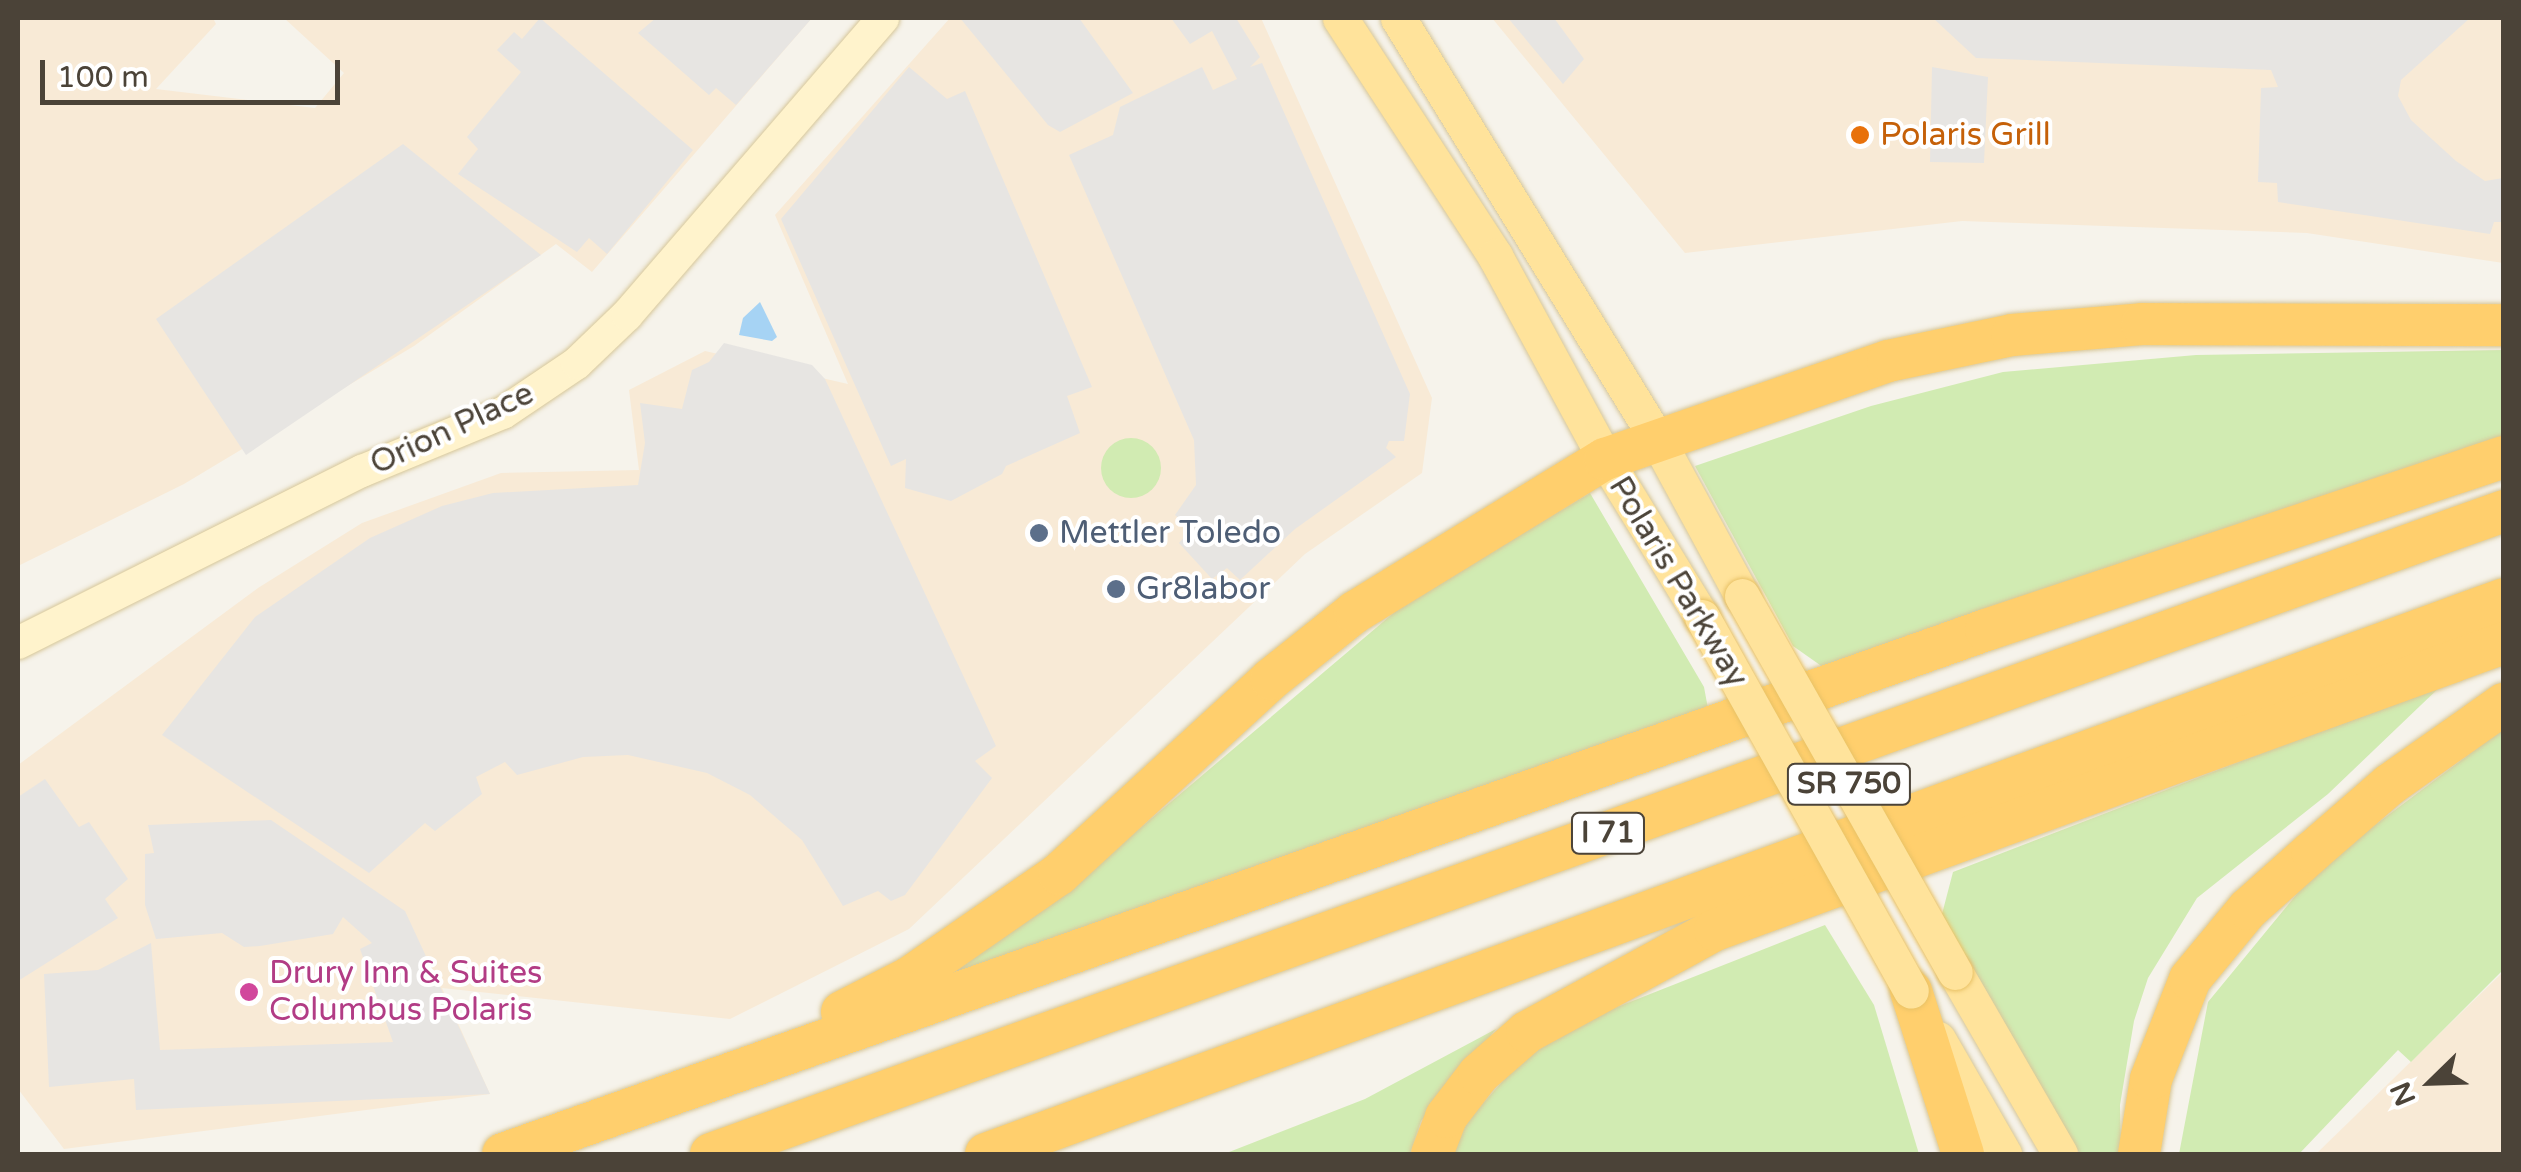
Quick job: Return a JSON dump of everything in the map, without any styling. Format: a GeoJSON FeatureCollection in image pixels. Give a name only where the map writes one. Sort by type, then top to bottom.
{"type":"FeatureCollection","features":[{"type":"Feature","properties":{"kind":"highway"},"geometry":{"type":"LineString","coordinates":[[682,1092],[924,968],[1060,874],[1272,679],[1355,612],[1605,458],[1888,361],[2029,333],[2142,324],[2504,324]]}},
{"type":"Feature","properties":{"kind":"highway"},"geometry":{"type":"LineString","coordinates":[[503,1154],[1986,630],[2504,458]]}},
{"type":"Feature","properties":{"kind":"highway","name":"I 71"},"geometry":{"type":"LineString","coordinates":[[711,1154],[2504,511]]}},
{"type":"Feature","properties":{"kind":"highway"},"geometry":{"type":"LineString","coordinates":[[986,1154],[1312,1039],[2504,599]]}},
{"type":"Feature","properties":{"kind":"highway"},"geometry":{"type":"LineString","coordinates":[[1432,1154],[1446,1117],[1480,1074],[1528,1032],[1715,930],[2504,643]]}},
{"type":"Feature","properties":{"kind":"highway"},"geometry":{"type":"LineString","coordinates":[[2139,1154],[2151,1079],[2190,979],[2248,909],[2338,830],[2504,704]]}},
{"type":"Feature","properties":{"kind":"highway"},"geometry":{"type":"LineString","coordinates":[[1911,991],[1962,1154]]}},
{"type":"Feature","properties":{"kind":"highway"},"geometry":{"type":"LineString","coordinates":[[1070,1154],[1312,1039]]}},
{"type":"Feature","properties":{"kind":"main road","name":"Orion Place"},"geometry":{"type":"LineString","coordinates":[[18,643],[362,471],[503,412],[577,363],[627,315],[883,18]]}},
{"type":"Feature","properties":{"kind":"main road","name":"Polaris Parkway"},"geometry":{"type":"LineString","coordinates":[[1340,18],[1495,256],[1605,458],[1702,617],[2004,1154]]}},
{"type":"Feature","properties":{"kind":"main road","name":"Polaris Parkway"},"geometry":{"type":"LineString","coordinates":[[1398,18],[1658,440],[1742,596],[2060,1154]]}},
{"type":"Feature","properties":{"kind":"shaded area"},"geometry":{"type":"Polygon","coordinates":[[[18,18],[213,18],[216,24],[156,89],[315,108],[344,73],[284,18],[812,18],[592,272],[556,244],[414,346],[184,484],[18,566],[18,18]]]}},
{"type":"Feature","properties":{"kind":"shaded area"},"geometry":{"type":"Polygon","coordinates":[[[540,18],[693,150],[607,254],[589,238],[577,252],[458,174],[478,149],[467,137],[521,72],[497,50],[514,32],[522,39],[540,18]]]}},
{"type":"Feature","properties":{"kind":"shaded area"},"geometry":{"type":"Polygon","coordinates":[[[656,18],[812,18],[736,105],[716,88],[709,95],[638,33],[656,18]]]}},
{"type":"Feature","properties":{"kind":"shaded area"},"geometry":{"type":"Polygon","coordinates":[[[950,18],[1261,18],[1432,398],[1422,473],[1305,554],[909,929],[730,1019],[442,988],[490,1094],[64,1149],[18,1089],[18,765],[258,588],[362,523],[501,473],[639,470],[629,390],[705,351],[848,384],[775,215],[950,18]]]}},
{"type":"Feature","properties":{"kind":"shaded area"},"geometry":{"type":"Polygon","coordinates":[[[960,18],[1079,18],[1133,93],[1060,132],[1048,125],[960,18]]]}},
{"type":"Feature","properties":{"kind":"shaded area"},"geometry":{"type":"Polygon","coordinates":[[[1171,18],[1236,18],[1260,57],[1250,67],[1262,63],[1410,394],[1404,441],[1389,441],[1386,448],[1396,457],[1295,529],[1240,580],[1227,568],[1212,579],[1179,543],[1191,529],[1175,515],[1196,485],[1194,440],[1069,155],[1113,135],[1120,107],[1202,67],[1213,90],[1237,79],[1212,31],[1190,44],[1171,18]]]}},
{"type":"Feature","properties":{"kind":"shaded area"},"geometry":{"type":"Polygon","coordinates":[[[1492,18],[2503,18],[2503,263],[2307,233],[1962,221],[1685,253],[1492,18]]]}},
{"type":"Feature","properties":{"kind":"shaded area"},"geometry":{"type":"Polygon","coordinates":[[[1508,18],[1554,18],[1584,59],[1563,84],[1508,18]]]}},
{"type":"Feature","properties":{"kind":"shaded area"},"geometry":{"type":"Polygon","coordinates":[[[1933,18],[2470,18],[2401,80],[2398,96],[2411,120],[2456,161],[2485,181],[2503,178],[2503,222],[2494,222],[2490,234],[2278,202],[2277,183],[2258,182],[2261,88],[2278,87],[2271,70],[1976,58],[1933,18]]]}},
{"type":"Feature","properties":{"kind":"shaded area"},"geometry":{"type":"Polygon","coordinates":[[[909,67],[947,99],[965,91],[1092,387],[1067,396],[1080,433],[1006,466],[1002,474],[951,501],[905,488],[906,459],[891,466],[781,219],[909,67]]]}},
{"type":"Feature","properties":{"kind":"shaded area"},"geometry":{"type":"Polygon","coordinates":[[[1932,67],[1988,77],[1984,163],[1930,162],[1932,67]]]}},
{"type":"Feature","properties":{"kind":"shaded area"},"geometry":{"type":"Polygon","coordinates":[[[403,144],[541,255],[246,455],[156,319],[403,144]]]}},
{"type":"Feature","properties":{"kind":"shaded area"},"geometry":{"type":"Polygon","coordinates":[[[724,343],[812,365],[825,379],[996,746],[975,761],[992,778],[905,895],[891,901],[878,891],[843,906],[802,840],[750,795],[707,773],[628,755],[583,757],[517,775],[505,762],[476,777],[482,794],[435,831],[425,823],[369,873],[162,735],[255,617],[370,538],[442,506],[493,493],[638,485],[645,443],[640,403],[682,409],[692,370],[709,362],[724,343]]]}},
{"type":"Feature","properties":{"kind":"shaded area"},"geometry":{"type":"Polygon","coordinates":[[[45,779],[79,827],[89,822],[128,879],[105,899],[118,918],[18,981],[18,797],[45,779]]]}},
{"type":"Feature","properties":{"kind":"shaded area"},"geometry":{"type":"Polygon","coordinates":[[[271,820],[405,911],[490,1094],[136,1110],[134,1079],[49,1087],[44,974],[98,970],[151,943],[160,1050],[393,1042],[360,949],[372,943],[343,917],[333,934],[260,946],[244,947],[222,933],[156,939],[145,905],[145,854],[154,853],[148,825],[271,820]]]}},
{"type":"Feature","properties":{"kind":"shaded area"},"geometry":{"type":"Polygon","coordinates":[[[2503,972],[2503,1154],[2316,1154],[2503,972]]]}},
{"type":"Feature","properties":{"kind":"green space"},"geometry":{"type":"Polygon","coordinates":[[[2503,350],[2503,438],[1837,677],[1793,646],[1695,466],[1871,406],[2003,372],[2196,355],[2503,350]]]}},
{"type":"Feature","properties":{"kind":"green space"},"geometry":{"type":"Polygon","coordinates":[[[1131,438],[1152,447],[1161,468],[1152,489],[1131,498],[1110,489],[1101,468],[1110,447],[1131,438]]]}},
{"type":"Feature","properties":{"kind":"green space"},"geometry":{"type":"Polygon","coordinates":[[[1590,493],[1704,687],[1709,714],[927,989],[1126,840],[1403,605],[1590,493]]]}},
{"type":"Feature","properties":{"kind":"green space"},"geometry":{"type":"Polygon","coordinates":[[[2444,683],[2328,794],[2197,898],[2148,978],[2134,1021],[2120,1105],[2121,1154],[2080,1154],[1942,914],[1953,872],[2444,683]]]}},
{"type":"Feature","properties":{"kind":"green space"},"geometry":{"type":"Polygon","coordinates":[[[2503,729],[2503,970],[2411,1062],[2398,1050],[2299,1154],[2179,1154],[2208,1002],[2319,867],[2503,729]]]}},
{"type":"Feature","properties":{"kind":"green space"},"geometry":{"type":"Polygon","coordinates":[[[1825,925],[1874,1005],[1919,1154],[1450,1154],[1470,1118],[1525,1056],[1564,1028],[1825,925]]]}},
{"type":"Feature","properties":{"kind":"green space"},"geometry":{"type":"Polygon","coordinates":[[[1496,1029],[1421,1121],[1410,1154],[1224,1154],[1365,1099],[1496,1029]]]}},
{"type":"Feature","properties":{"kind":"water"},"geometry":{"type":"Polygon","coordinates":[[[760,302],[777,337],[772,341],[739,335],[743,318],[760,302]]]}},
{"type":"Feature","properties":{"kind":"place","name":"Polaris Grill"},"geometry":{"type":"Point","coordinates":[1860,135]}},
{"type":"Feature","properties":{"kind":"place","name":"Mettler Toledo"},"geometry":{"type":"Point","coordinates":[1039,533]}},
{"type":"Feature","properties":{"kind":"place","name":"Gr8labor"},"geometry":{"type":"Point","coordinates":[1116,589]}},
{"type":"Feature","properties":{"kind":"place","name":"Drury Inn & Suites Columbus Polaris"},"geometry":{"type":"Point","coordinates":[249,992]}}]}
